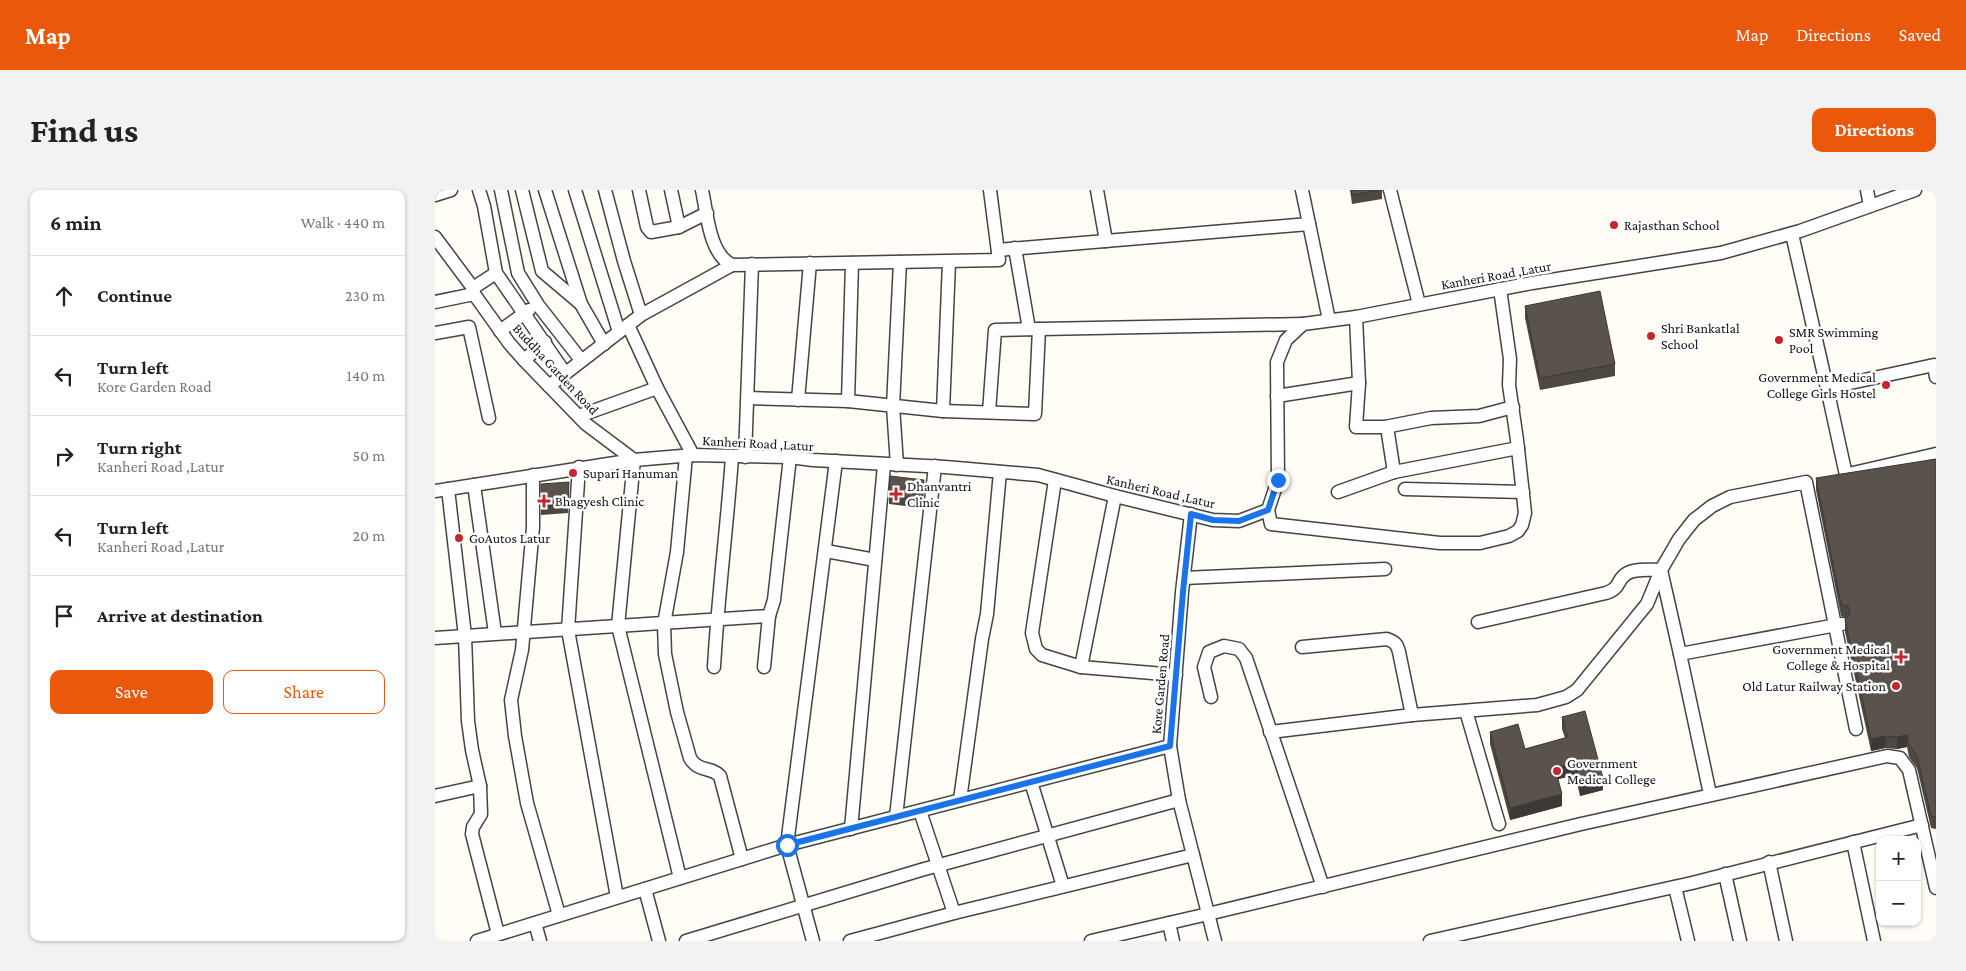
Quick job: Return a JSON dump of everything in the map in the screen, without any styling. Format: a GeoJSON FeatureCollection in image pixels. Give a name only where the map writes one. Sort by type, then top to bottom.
{"type":"FeatureCollection","features":[{"type":"Feature","properties":{"kind":"street"},"geometry":{"type":"LineString","coordinates":[[435,195],[451,190]]}},
{"type":"Feature","properties":{"kind":"street"},"geometry":{"type":"LineString","coordinates":[[479,190],[484,206],[496,273],[565,373]]}},
{"type":"Feature","properties":{"kind":"street"},"geometry":{"type":"LineString","coordinates":[[501,190],[518,273],[538,304],[581,360]]}},
{"type":"Feature","properties":{"kind":"street"},"geometry":{"type":"LineString","coordinates":[[522,190],[542,271],[581,304]]}},
{"type":"Feature","properties":{"kind":"street"},"geometry":{"type":"LineString","coordinates":[[545,190],[581,304],[604,344]]}},
{"type":"Feature","properties":{"kind":"street"},"geometry":{"type":"LineString","coordinates":[[575,190],[624,328],[657,388],[690,455],[677,552],[664,624],[665,654],[677,712],[690,758],[699,768],[717,772],[720,776],[742,859]]}},
{"type":"Feature","properties":{"kind":"street"},"geometry":{"type":"LineString","coordinates":[[605,190],[641,315]]}},
{"type":"Feature","properties":{"kind":"street"},"geometry":{"type":"LineString","coordinates":[[639,190],[647,227],[651,232],[679,227],[707,213]]}},
{"type":"Feature","properties":{"kind":"street"},"geometry":{"type":"LineString","coordinates":[[671,190],[679,227]]}},
{"type":"Feature","properties":{"kind":"street"},"geometry":{"type":"LineString","coordinates":[[702,190],[715,247],[724,261],[732,265]]}},
{"type":"Feature","properties":{"kind":"street"},"geometry":{"type":"LineString","coordinates":[[549,386],[641,315],[732,265],[999,260],[990,190]]}},
{"type":"Feature","properties":{"kind":"street"},"geometry":{"type":"LineString","coordinates":[[1097,190],[1106,241]]}},
{"type":"Feature","properties":{"kind":"street"},"geometry":{"type":"LineString","coordinates":[[1302,190],[1329,320]]}},
{"type":"Feature","properties":{"kind":"street"},"geometry":{"type":"LineString","coordinates":[[1391,190],[1419,304]]}},
{"type":"Feature","properties":{"kind":"street"},"geometry":{"type":"LineString","coordinates":[[1867,190],[1870,206]]}},
{"type":"Feature","properties":{"kind":"street","name":"Kanheri Road ,Latur"},"geometry":{"type":"LineString","coordinates":[[989,412],[995,330],[1303,324],[1355,317],[1500,289],[1721,253],[1792,234],[1915,190]]}},
{"type":"Feature","properties":{"kind":"street"},"geometry":{"type":"LineString","coordinates":[[998,250],[1309,224]]}},
{"type":"Feature","properties":{"kind":"street"},"geometry":{"type":"LineString","coordinates":[[1792,234],[1846,475]]}},
{"type":"Feature","properties":{"kind":"street","name":"Buddha Garden Road"},"geometry":{"type":"LineString","coordinates":[[435,237],[500,331],[524,360],[586,424],[634,460]]}},
{"type":"Feature","properties":{"kind":"street"},"geometry":{"type":"LineString","coordinates":[[748,398],[848,401],[943,410],[1035,414],[1034,329],[1015,248]]}},
{"type":"Feature","properties":{"kind":"street"},"geometry":{"type":"LineString","coordinates":[[897,465],[893,406],[900,262]]}},
{"type":"Feature","properties":{"kind":"street"},"geometry":{"type":"LineString","coordinates":[[943,410],[949,262]]}},
{"type":"Feature","properties":{"kind":"street"},"geometry":{"type":"LineString","coordinates":[[798,400],[810,263]]}},
{"type":"Feature","properties":{"kind":"street"},"geometry":{"type":"LineString","coordinates":[[848,401],[852,263]]}},
{"type":"Feature","properties":{"kind":"street"},"geometry":{"type":"LineString","coordinates":[[714,667],[716,619],[725,542],[748,398],[752,264]]}},
{"type":"Feature","properties":{"kind":"street"},"geometry":{"type":"LineString","coordinates":[[435,302],[473,291],[496,273]]}},
{"type":"Feature","properties":{"kind":"street"},"geometry":{"type":"LineString","coordinates":[[1303,324],[1285,340],[1277,362],[1278,480],[1268,510],[1271,524],[1440,543],[1480,543],[1519,532],[1525,514],[1509,385],[1511,359],[1500,289]]}},
{"type":"Feature","properties":{"kind":"street"},"geometry":{"type":"LineString","coordinates":[[500,331],[538,304]]}},
{"type":"Feature","properties":{"kind":"street"},"geometry":{"type":"LineString","coordinates":[[1355,317],[1359,383],[1356,427],[1387,427],[1431,418],[1479,416],[1513,407]]}},
{"type":"Feature","properties":{"kind":"street"},"geometry":{"type":"LineString","coordinates":[[435,333],[469,327],[489,418]]}},
{"type":"Feature","properties":{"kind":"street"},"geometry":{"type":"LineString","coordinates":[[524,360],[545,342]]}},
{"type":"Feature","properties":{"kind":"street"},"geometry":{"type":"LineString","coordinates":[[1827,388],[1934,365],[1936,376]]}},
{"type":"Feature","properties":{"kind":"street"},"geometry":{"type":"LineString","coordinates":[[1277,396],[1359,383]]}},
{"type":"Feature","properties":{"kind":"street"},"geometry":{"type":"LineString","coordinates":[[579,416],[657,388]]}},
{"type":"Feature","properties":{"kind":"street"},"geometry":{"type":"LineString","coordinates":[[1387,427],[1394,472]]}},
{"type":"Feature","properties":{"kind":"street"},"geometry":{"type":"LineString","coordinates":[[1338,492],[1394,472],[1518,448]]}},
{"type":"Feature","properties":{"kind":"street"},"geometry":{"type":"LineString","coordinates":[[1270,732],[1413,715],[1544,704],[1566,697],[1577,690],[1647,604],[1661,570],[1679,540],[1694,520],[1712,506],[1730,497],[1826,478],[1846,475],[1871,475],[1936,454]]}},
{"type":"Feature","properties":{"kind":"street","name":"Kanheri Road ,Latur"},"geometry":{"type":"LineString","coordinates":[[435,491],[579,467],[634,460],[690,455],[739,457],[790,456],[836,462],[935,466],[1038,475],[1213,520],[1239,521],[1268,510]]}},
{"type":"Feature","properties":{"kind":"street"},"geometry":{"type":"LineString","coordinates":[[764,667],[769,616],[775,600],[790,456]]}},
{"type":"Feature","properties":{"kind":"street"},"geometry":{"type":"LineString","coordinates":[[634,460],[618,626],[680,878]]}},
{"type":"Feature","properties":{"kind":"street"},"geometry":{"type":"LineString","coordinates":[[813,941],[787,845],[836,462]]}},
{"type":"Feature","properties":{"kind":"street"},"geometry":{"type":"LineString","coordinates":[[851,829],[884,465]]}},
{"type":"Feature","properties":{"kind":"street"},"geometry":{"type":"LineString","coordinates":[[896,817],[935,466]]}},
{"type":"Feature","properties":{"kind":"street"},"geometry":{"type":"LineString","coordinates":[[579,467],[569,630],[617,898]]}},
{"type":"Feature","properties":{"kind":"street"},"geometry":{"type":"LineString","coordinates":[[960,800],[981,639],[987,614],[1000,472]]}},
{"type":"Feature","properties":{"kind":"street"},"geometry":{"type":"LineString","coordinates":[[533,475],[533,527],[522,650],[511,700],[515,736],[527,803],[559,916]]}},
{"type":"Feature","properties":{"kind":"street"},"geometry":{"type":"LineString","coordinates":[[1055,480],[1032,633],[1036,649],[1042,655],[1081,667],[1176,676]]}},
{"type":"Feature","properties":{"kind":"street"},"geometry":{"type":"LineString","coordinates":[[1806,482],[1839,625],[1856,729]]}},
{"type":"Feature","properties":{"kind":"street"},"geometry":{"type":"LineString","coordinates":[[474,485],[495,633]]}},
{"type":"Feature","properties":{"kind":"street"},"geometry":{"type":"LineString","coordinates":[[448,489],[465,636],[471,750],[480,786],[481,814],[473,827],[472,834],[497,934]]}},
{"type":"Feature","properties":{"kind":"street"},"geometry":{"type":"LineString","coordinates":[[1405,489],[1523,492]]}},
{"type":"Feature","properties":{"kind":"street"},"geometry":{"type":"LineString","coordinates":[[1081,667],[1115,496]]}},
{"type":"Feature","properties":{"kind":"street","name":"Kore Garden Road"},"geometry":{"type":"LineString","coordinates":[[1191,514],[1170,746],[1179,800],[1215,941]]}},
{"type":"Feature","properties":{"kind":"street"},"geometry":{"type":"LineString","coordinates":[[826,551],[875,560]]}},
{"type":"Feature","properties":{"kind":"street"},"geometry":{"type":"LineString","coordinates":[[1184,578],[1385,569]]}},
{"type":"Feature","properties":{"kind":"street"},"geometry":{"type":"LineString","coordinates":[[1478,622],[1606,593],[1614,590],[1627,573],[1661,570]]}},
{"type":"Feature","properties":{"kind":"street"},"geometry":{"type":"LineString","coordinates":[[1661,570],[1710,794]]}},
{"type":"Feature","properties":{"kind":"street"},"geometry":{"type":"LineString","coordinates":[[435,638],[769,616]]}},
{"type":"Feature","properties":{"kind":"street"},"geometry":{"type":"LineString","coordinates":[[1680,654],[1839,625]]}},
{"type":"Feature","properties":{"kind":"street"},"geometry":{"type":"LineString","coordinates":[[1302,647],[1393,641],[1397,645],[1399,652],[1413,715]]}},
{"type":"Feature","properties":{"kind":"street"},"geometry":{"type":"LineString","coordinates":[[1211,698],[1204,667],[1209,652],[1224,646],[1239,649],[1246,658],[1323,887]]}},
{"type":"Feature","properties":{"kind":"street"},"geometry":{"type":"LineString","coordinates":[[1466,711],[1499,824]]}},
{"type":"Feature","properties":{"kind":"street"},"geometry":{"type":"LineString","coordinates":[[479,941],[787,845],[1170,746]]}},
{"type":"Feature","properties":{"kind":"street"},"geometry":{"type":"LineString","coordinates":[[1091,941],[1710,794],[1894,756],[1901,758],[1909,770],[1936,888]]}},
{"type":"Feature","properties":{"kind":"street"},"geometry":{"type":"LineString","coordinates":[[1031,782],[1063,886]]}},
{"type":"Feature","properties":{"kind":"street"},"geometry":{"type":"LineString","coordinates":[[435,796],[480,786]]}},
{"type":"Feature","properties":{"kind":"street"},"geometry":{"type":"LineString","coordinates":[[686,941],[939,865],[1179,800]]}},
{"type":"Feature","properties":{"kind":"street"},"geometry":{"type":"LineString","coordinates":[[920,811],[939,865],[953,914]]}},
{"type":"Feature","properties":{"kind":"street"},"geometry":{"type":"LineString","coordinates":[[1430,941],[1479,936],[1922,825]]}},
{"type":"Feature","properties":{"kind":"street"},"geometry":{"type":"LineString","coordinates":[[1853,842],[1874,941]]}},
{"type":"Feature","properties":{"kind":"street"},"geometry":{"type":"LineString","coordinates":[[850,941],[1063,886],[1193,855]]}},
{"type":"Feature","properties":{"kind":"street"},"geometry":{"type":"LineString","coordinates":[[1769,862],[1786,941]]}},
{"type":"Feature","properties":{"kind":"street"},"geometry":{"type":"LineString","coordinates":[[1725,874],[1740,941]]}},
{"type":"Feature","properties":{"kind":"street"},"geometry":{"type":"LineString","coordinates":[[1675,887],[1687,941]]}},
{"type":"Feature","properties":{"kind":"street"},"geometry":{"type":"LineString","coordinates":[[645,889],[659,941]]}},
{"type":"Feature","properties":{"kind":"street"},"geometry":{"type":"LineString","coordinates":[[535,923],[540,941]]}},
{"type":"Feature","properties":{"kind":"street"},"geometry":{"type":"LineString","coordinates":[[1169,923],[1173,941]]}},
{"type":"Feature","properties":{"kind":"building"},"geometry":{"type":"Polygon","coordinates":[[[1352,190],[1380,190],[1352,195],[1352,190]]]}},
{"type":"Feature","properties":{"kind":"building"},"geometry":{"type":"Polygon","coordinates":[[[1600,291],[1615,364],[1540,378],[1525,306],[1600,291]]]}},
{"type":"Feature","properties":{"kind":"building","name":"Old Latur Railway Station"},"geometry":{"type":"Polygon","coordinates":[[[1936,459],[1936,817],[1931,816],[1917,756],[1909,745],[1907,735],[1871,739],[1845,620],[1850,610],[1848,606],[1841,604],[1816,478],[1936,459]]]}},
{"type":"Feature","properties":{"kind":"building"},"geometry":{"type":"Polygon","coordinates":[[[890,476],[924,480],[922,499],[889,495],[890,476]]]}},
{"type":"Feature","properties":{"kind":"building"},"geometry":{"type":"Polygon","coordinates":[[[569,482],[568,504],[541,506],[541,484],[569,482]]]}},
{"type":"Feature","properties":{"kind":"building"},"geometry":{"type":"Polygon","coordinates":[[[1585,711],[1603,778],[1580,784],[1575,763],[1555,768],[1562,794],[1510,808],[1490,732],[1518,724],[1525,749],[1568,737],[1562,717],[1585,711]]]}},
{"type":"Feature","properties":{"kind":"place","name":"Rajasthan School"},"geometry":{"type":"Point","coordinates":[1614,225]}},
{"type":"Feature","properties":{"kind":"place","name":"Shri Bankatlal School"},"geometry":{"type":"Point","coordinates":[1651,336]}},
{"type":"Feature","properties":{"kind":"place","name":"SMR Swimming Pool"},"geometry":{"type":"Point","coordinates":[1779,340]}},
{"type":"Feature","properties":{"kind":"place","name":"Government Medical College Girls Hostel"},"geometry":{"type":"Point","coordinates":[1886,385]}},
{"type":"Feature","properties":{"kind":"place","name":"Supari Hanuman"},"geometry":{"type":"Point","coordinates":[573,473]}},
{"type":"Feature","properties":{"kind":"place","name":"Dhanvantri Clinic"},"geometry":{"type":"Point","coordinates":[896,494]}},
{"type":"Feature","properties":{"kind":"place","name":"Bhagyesh Clinic"},"geometry":{"type":"Point","coordinates":[544,501]}},
{"type":"Feature","properties":{"kind":"place","name":"GoAutos Latur"},"geometry":{"type":"Point","coordinates":[459,538]}},
{"type":"Feature","properties":{"kind":"place","name":"Government Medical College & Hospital"},"geometry":{"type":"Point","coordinates":[1901,657]}},
{"type":"Feature","properties":{"kind":"place","name":"Old Latur Railway Station"},"geometry":{"type":"Point","coordinates":[1896,686]}},
{"type":"Feature","properties":{"kind":"place","name":"Government Medical College"},"geometry":{"type":"Point","coordinates":[1557,771]}},
{"type":"Feature","properties":{"kind":"route"},"geometry":{"type":"LineString","coordinates":[[787,845],[1170,746],[1191,514],[1213,520],[1239,521],[1268,510],[1278,480]]}}]}
